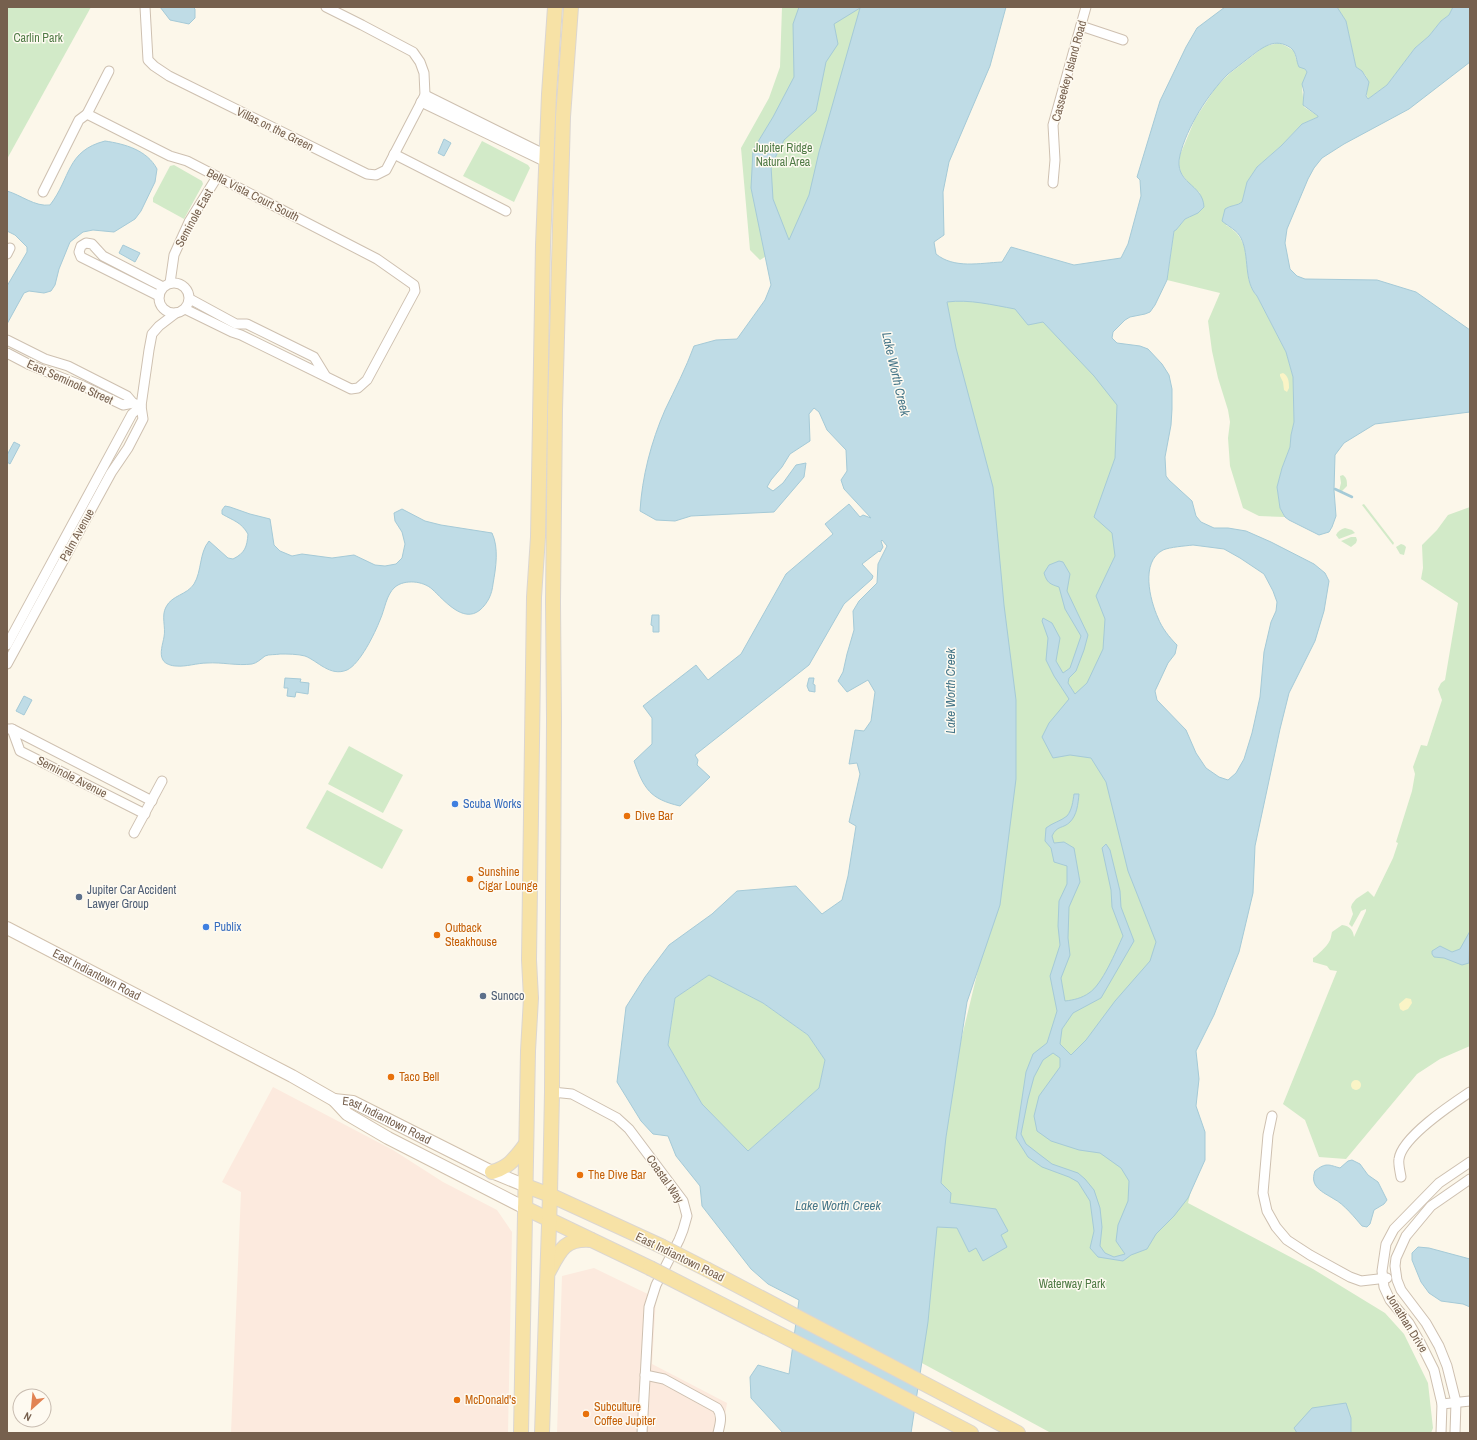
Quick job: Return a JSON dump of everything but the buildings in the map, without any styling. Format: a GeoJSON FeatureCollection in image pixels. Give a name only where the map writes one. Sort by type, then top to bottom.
{"type":"FeatureCollection","features":[{"type":"Feature","properties":{"kind":"main road"},"geometry":{"type":"LineString","coordinates":[[521,1433],[528,1051],[531,998],[529,946],[534,597],[538,537],[546,158],[555,7]]}},
{"type":"Feature","properties":{"kind":"main road"},"geometry":{"type":"LineString","coordinates":[[542,1433],[552,1092],[554,719],[553,539],[555,410],[563,117],[570,8]]}},
{"type":"Feature","properties":{"kind":"main road"},"geometry":{"type":"LineString","coordinates":[[549,94],[557,102],[555,206],[560,222]]}},
{"type":"Feature","properties":{"kind":"main road"},"geometry":{"type":"LineString","coordinates":[[542,341],[548,359],[546,398],[555,410]]}},
{"type":"Feature","properties":{"kind":"main road"},"geometry":{"type":"LineString","coordinates":[[540,418],[549,428],[549,509],[553,539]]}},
{"type":"Feature","properties":{"kind":"main road"},"geometry":{"type":"LineString","coordinates":[[492,1172],[508,1166],[526,1144]]}},
{"type":"Feature","properties":{"kind":"main road","name":"East Indiantown Road"},"geometry":{"type":"LineString","coordinates":[[526,1186],[550,1195],[661,1246],[1018,1433]]}},
{"type":"Feature","properties":{"kind":"main road","name":"East Indiantown Road"},"geometry":{"type":"LineString","coordinates":[[525,1208],[650,1268],[971,1433]]}},
{"type":"Feature","properties":{"kind":"main road"},"geometry":{"type":"LineString","coordinates":[[547,1274],[560,1251],[566,1245],[581,1239],[591,1240]]}},
{"type":"Feature","properties":{"kind":"street","name":"Villas on the Green"},"geometry":{"type":"LineString","coordinates":[[145,7],[148,60],[154,66],[169,76],[367,174],[376,175],[386,170],[423,99]]}},
{"type":"Feature","properties":{"kind":"street"},"geometry":{"type":"LineString","coordinates":[[326,7],[413,52],[420,62],[424,73],[423,99],[546,158]]}},
{"type":"Feature","properties":{"kind":"street","name":"Casseekey Island Road"},"geometry":{"type":"LineString","coordinates":[[1053,183],[1055,160],[1054,125],[1086,7]]}},
{"type":"Feature","properties":{"kind":"street"},"geometry":{"type":"LineString","coordinates":[[1080,26],[1124,40]]}},
{"type":"Feature","properties":{"kind":"street"},"geometry":{"type":"LineString","coordinates":[[43,192],[79,120],[87,114],[110,71]]}},
{"type":"Feature","properties":{"kind":"street","name":"Bella Vista Court South"},"geometry":{"type":"LineString","coordinates":[[87,114],[170,156],[186,161],[377,259],[414,285],[415,291],[367,380],[358,388],[351,389],[325,375]]}},
{"type":"Feature","properties":{"kind":"street"},"geometry":{"type":"LineString","coordinates":[[394,154],[506,211]]}},
{"type":"Feature","properties":{"kind":"street","name":"Seminole East"},"geometry":{"type":"LineString","coordinates":[[167,285],[174,255],[189,222],[217,177]]}},
{"type":"Feature","properties":{"kind":"street"},"geometry":{"type":"LineString","coordinates":[[190,299],[185,309],[176,314],[167,312],[161,305],[159,299],[119,276],[81,257],[79,252],[81,246],[86,243],[92,244],[103,256],[124,267],[167,285],[175,283],[184,286],[190,299],[236,324],[247,324],[314,357],[325,375]]}},
{"type":"Feature","properties":{"kind":"street"},"geometry":{"type":"LineString","coordinates":[[119,276],[124,267]]}},
{"type":"Feature","properties":{"kind":"street"},"geometry":{"type":"LineString","coordinates":[[159,299],[167,285]]}},
{"type":"Feature","properties":{"kind":"street","name":"Palm Avenue"},"geometry":{"type":"LineString","coordinates":[[159,299],[159,326]]}},
{"type":"Feature","properties":{"kind":"street"},"geometry":{"type":"LineString","coordinates":[[185,309],[325,375]]}},
{"type":"Feature","properties":{"kind":"street","name":"Palm Avenue"},"geometry":{"type":"LineString","coordinates":[[7,645],[137,404],[152,334],[159,326],[176,314]]}},
{"type":"Feature","properties":{"kind":"street"},"geometry":{"type":"LineString","coordinates":[[7,340],[45,359],[68,366],[121,392],[137,404]]}},
{"type":"Feature","properties":{"kind":"street"},"geometry":{"type":"LineString","coordinates":[[275,352],[281,341]]}},
{"type":"Feature","properties":{"kind":"street","name":"East Seminole Street"},"geometry":{"type":"LineString","coordinates":[[7,353],[30,365],[83,386],[123,405],[137,404]]}},
{"type":"Feature","properties":{"kind":"street","name":"Palm Avenue"},"geometry":{"type":"LineString","coordinates":[[7,664],[143,419],[137,404]]}},
{"type":"Feature","properties":{"kind":"street","name":"Seminole Avenue"},"geometry":{"type":"LineString","coordinates":[[10,729],[152,801]]}},
{"type":"Feature","properties":{"kind":"street","name":"Seminole Avenue"},"geometry":{"type":"LineString","coordinates":[[10,729],[20,751],[144,814]]}},
{"type":"Feature","properties":{"kind":"street"},"geometry":{"type":"LineString","coordinates":[[134,833],[162,782]]}},
{"type":"Feature","properties":{"kind":"street","name":"East Indiantown Road"},"geometry":{"type":"LineString","coordinates":[[7,928],[292,1076],[334,1100],[347,1114],[388,1138],[525,1208]]}},
{"type":"Feature","properties":{"kind":"street","name":"Coastal Way"},"geometry":{"type":"LineString","coordinates":[[552,1092],[572,1094],[617,1118],[629,1129],[683,1201],[687,1216],[680,1240],[656,1285],[649,1307],[642,1433]]}},
{"type":"Feature","properties":{"kind":"street"},"geometry":{"type":"LineString","coordinates":[[1400,1177],[1399,1160],[1401,1151],[1408,1142],[1442,1111],[1469,1096]]}},
{"type":"Feature","properties":{"kind":"street","name":"East Indiantown Road"},"geometry":{"type":"LineString","coordinates":[[334,1100],[353,1102],[492,1172],[526,1186]]}},
{"type":"Feature","properties":{"kind":"street"},"geometry":{"type":"LineString","coordinates":[[1272,1116],[1268,1135],[1263,1193],[1267,1211],[1276,1227],[1287,1240],[1310,1255],[1350,1277],[1361,1281],[1397,1277]]}},
{"type":"Feature","properties":{"kind":"street","name":"Jonathan Drive"},"geometry":{"type":"LineString","coordinates":[[1441,1433],[1442,1404],[1434,1370],[1409,1324],[1390,1300],[1384,1287],[1382,1271],[1383,1260],[1386,1244],[1394,1228],[1439,1183],[1470,1162]]}},
{"type":"Feature","properties":{"kind":"street","name":"Jonathan Drive"},"geometry":{"type":"LineString","coordinates":[[1456,1433],[1456,1402],[1451,1380],[1439,1346],[1426,1323],[1401,1290],[1395,1266],[1396,1258],[1406,1236],[1431,1206],[1470,1179]]}},
{"type":"Feature","properties":{"kind":"street"},"geometry":{"type":"LineString","coordinates":[[645,1375],[664,1379],[717,1408],[720,1412],[721,1418],[718,1433]]}},
{"type":"Feature","properties":{"kind":"street"},"geometry":{"type":"LineString","coordinates":[[1442,1404],[1470,1401]]}},
{"type":"Feature","properties":{"kind":"shaded area"},"geometry":{"type":"Polygon","coordinates":[[[273,1087],[393,1150],[443,1182],[497,1210],[512,1232],[508,1433],[231,1433],[241,1192],[222,1182],[273,1087]]]}},
{"type":"Feature","properties":{"kind":"shaded area"},"geometry":{"type":"Polygon","coordinates":[[[594,1268],[656,1298],[652,1364],[727,1403],[722,1433],[557,1433],[562,1276],[594,1268]]]}},
{"type":"Feature","properties":{"kind":"green space","name":"Carlin Park"},"geometry":{"type":"Polygon","coordinates":[[[7,7],[91,7],[7,159],[7,7]]]}},
{"type":"Feature","properties":{"kind":"green space","name":"Jupiter Ridge Natural Area"},"geometry":{"type":"Polygon","coordinates":[[[782,7],[868,7],[832,141],[792,240],[760,260],[750,250],[741,148],[769,98],[780,67],[782,7]]]}},
{"type":"Feature","properties":{"kind":"green space"},"geometry":{"type":"Polygon","coordinates":[[[1337,7],[1453,7],[1449,15],[1441,21],[1429,36],[1415,48],[1387,85],[1368,99],[1366,76],[1356,67],[1346,21],[1337,7]]]}},
{"type":"Feature","properties":{"kind":"green space"},"geometry":{"type":"Polygon","coordinates":[[[1279,43],[1294,51],[1296,59],[1307,72],[1302,87],[1304,107],[1318,117],[1302,124],[1281,146],[1257,167],[1247,182],[1242,202],[1240,204],[1228,207],[1226,225],[1236,232],[1242,241],[1252,288],[1286,352],[1293,377],[1294,422],[1290,447],[1277,487],[1280,508],[1285,517],[1259,516],[1243,508],[1230,466],[1228,438],[1230,422],[1212,351],[1208,321],[1220,293],[1167,280],[1174,231],[1185,219],[1190,217],[1200,193],[1191,186],[1181,173],[1179,165],[1180,155],[1195,119],[1216,87],[1229,74],[1265,46],[1279,43]]]}},
{"type":"Feature","properties":{"kind":"green space"},"geometry":{"type":"Polygon","coordinates":[[[482,141],[528,165],[530,168],[514,202],[463,176],[482,141]]]}},
{"type":"Feature","properties":{"kind":"green space"},"geometry":{"type":"Polygon","coordinates":[[[174,165],[202,181],[203,184],[184,219],[153,202],[153,198],[170,166],[174,165]]]}},
{"type":"Feature","properties":{"kind":"green space","name":"Waterway Park"},"geometry":{"type":"Polygon","coordinates":[[[953,293],[990,299],[1059,326],[1125,411],[1198,1127],[1197,1166],[1188,1203],[1313,1269],[1385,1313],[1404,1334],[1428,1383],[1433,1428],[1431,1433],[1051,1433],[920,1362],[949,1090],[993,908],[938,319],[953,293]]]}},
{"type":"Feature","properties":{"kind":"green space"},"geometry":{"type":"Polygon","coordinates":[[[1343,475],[1347,486],[1341,492],[1339,491],[1341,483],[1340,476],[1343,475]]]}},
{"type":"Feature","properties":{"kind":"green space"},"geometry":{"type":"Polygon","coordinates":[[[1364,504],[1394,543],[1393,545],[1362,505],[1364,504]]]}},
{"type":"Feature","properties":{"kind":"green space"},"geometry":{"type":"Polygon","coordinates":[[[1470,507],[1470,1046],[1440,1059],[1417,1074],[1346,1159],[1319,1157],[1305,1120],[1283,1104],[1337,971],[1330,970],[1327,966],[1313,962],[1313,958],[1328,944],[1332,932],[1342,925],[1351,929],[1354,937],[1366,909],[1361,911],[1352,927],[1349,924],[1353,914],[1351,907],[1352,904],[1356,899],[1368,891],[1374,897],[1393,858],[1398,843],[1396,842],[1412,791],[1415,774],[1413,767],[1421,745],[1427,746],[1442,700],[1438,689],[1441,683],[1445,680],[1458,603],[1421,579],[1423,568],[1422,545],[1437,530],[1448,515],[1470,507]]]}},
{"type":"Feature","properties":{"kind":"green space"},"geometry":{"type":"Polygon","coordinates":[[[1345,528],[1352,530],[1355,533],[1339,539],[1336,535],[1340,530],[1345,528]]]}},
{"type":"Feature","properties":{"kind":"green space"},"geometry":{"type":"Polygon","coordinates":[[[1351,537],[1356,537],[1357,540],[1351,547],[1341,541],[1351,537]]]}},
{"type":"Feature","properties":{"kind":"green space"},"geometry":{"type":"Polygon","coordinates":[[[1401,544],[1406,547],[1404,555],[1400,554],[1396,547],[1401,544]]]}},
{"type":"Feature","properties":{"kind":"green space"},"geometry":{"type":"Polygon","coordinates":[[[349,746],[403,775],[383,813],[328,784],[349,746]]]}},
{"type":"Feature","properties":{"kind":"green space"},"geometry":{"type":"Polygon","coordinates":[[[327,790],[403,830],[382,869],[306,828],[327,790]]]}},
{"type":"Feature","properties":{"kind":"green space"},"geometry":{"type":"Polygon","coordinates":[[[709,975],[763,1003],[808,1035],[825,1060],[819,1088],[748,1151],[702,1104],[668,1045],[675,998],[709,975]]]}},
{"type":"Feature","properties":{"kind":"sand"},"geometry":{"type":"Polygon","coordinates":[[[1283,373],[1288,380],[1289,388],[1287,392],[1284,390],[1283,382],[1280,376],[1280,374],[1283,373]]]}},
{"type":"Feature","properties":{"kind":"sand"},"geometry":{"type":"Polygon","coordinates":[[[1406,998],[1411,999],[1412,1003],[1408,1009],[1403,1011],[1400,1009],[1399,1004],[1406,998]]]}},
{"type":"Feature","properties":{"kind":"sand"},"geometry":{"type":"Polygon","coordinates":[[[1354,1080],[1358,1080],[1360,1081],[1360,1089],[1354,1090],[1351,1087],[1351,1083],[1354,1080]]]}},
{"type":"Feature","properties":{"kind":"water"},"geometry":{"type":"Polygon","coordinates":[[[160,7],[193,7],[195,9],[195,18],[189,24],[170,20],[160,7]]]}},
{"type":"Feature","properties":{"kind":"water","name":"Lake Worth Creek"},"geometry":{"type":"Polygon","coordinates":[[[799,7],[1006,7],[990,66],[949,162],[943,192],[944,235],[934,242],[936,254],[943,259],[959,263],[976,264],[1002,262],[1011,247],[1074,265],[1121,258],[1128,244],[1141,196],[1140,180],[1137,177],[1160,101],[1186,47],[1197,28],[1225,7],[1337,7],[1346,21],[1356,67],[1362,71],[1369,82],[1366,96],[1368,99],[1387,85],[1415,48],[1429,36],[1441,21],[1449,15],[1453,7],[1470,7],[1470,62],[1409,109],[1344,144],[1322,158],[1308,179],[1287,229],[1285,243],[1290,269],[1297,276],[1305,279],[1377,280],[1416,292],[1470,330],[1470,412],[1375,424],[1344,443],[1335,455],[1334,490],[1336,516],[1329,532],[1319,535],[1289,520],[1285,517],[1280,508],[1277,487],[1290,447],[1294,422],[1293,377],[1286,352],[1250,283],[1244,245],[1241,238],[1235,231],[1222,221],[1225,209],[1242,202],[1247,182],[1257,167],[1281,146],[1302,124],[1318,117],[1303,105],[1304,92],[1302,84],[1307,72],[1305,69],[1299,67],[1293,50],[1280,43],[1274,43],[1264,47],[1228,74],[1213,91],[1193,122],[1183,144],[1179,165],[1184,178],[1199,193],[1204,207],[1198,213],[1185,219],[1174,231],[1167,280],[1150,312],[1130,317],[1113,332],[1112,338],[1117,343],[1140,346],[1148,349],[1162,364],[1169,375],[1172,389],[1172,409],[1171,425],[1165,457],[1166,476],[1192,501],[1196,516],[1201,522],[1214,528],[1228,528],[1246,531],[1271,542],[1314,564],[1325,573],[1329,581],[1324,611],[1315,641],[1289,693],[1280,729],[1255,846],[1253,893],[1239,952],[1214,1015],[1196,1051],[1199,1079],[1196,1106],[1205,1132],[1205,1160],[1188,1198],[1174,1216],[1156,1234],[1147,1249],[1131,1255],[1123,1261],[1098,1257],[1090,1248],[1094,1231],[1090,1201],[1078,1182],[1042,1167],[1028,1157],[1016,1138],[1026,1072],[1033,1054],[1047,1043],[1057,1011],[1050,976],[1060,945],[1058,926],[1059,901],[1067,884],[1067,866],[1054,862],[1051,848],[1045,841],[1046,828],[1069,814],[1074,794],[1079,794],[1076,813],[1070,822],[1056,830],[1052,836],[1054,843],[1064,842],[1074,848],[1080,882],[1069,907],[1068,938],[1070,955],[1061,978],[1065,1001],[1081,997],[1094,989],[1104,975],[1123,936],[1112,907],[1111,890],[1102,848],[1106,844],[1110,850],[1120,891],[1121,907],[1134,941],[1101,998],[1073,1013],[1062,1029],[1060,1044],[1071,1055],[1086,1040],[1115,1001],[1150,961],[1156,942],[1128,871],[1106,782],[1091,758],[1070,755],[1053,758],[1042,737],[1049,723],[1069,699],[1054,676],[1046,660],[1048,638],[1042,621],[1043,618],[1052,623],[1060,638],[1056,661],[1063,673],[1070,668],[1081,636],[1065,609],[1059,587],[1049,583],[1046,579],[1044,573],[1049,565],[1059,561],[1063,562],[1070,574],[1067,591],[1088,635],[1076,671],[1069,678],[1068,683],[1075,694],[1087,683],[1103,649],[1105,619],[1096,596],[1115,556],[1112,533],[1094,517],[1115,458],[1117,405],[1094,376],[1043,322],[1028,325],[1015,309],[972,302],[947,302],[956,348],[993,487],[1004,605],[1016,700],[1016,779],[1000,905],[967,1002],[946,1137],[941,1183],[951,1193],[950,1203],[996,1209],[1008,1231],[1001,1235],[1007,1247],[983,1261],[976,1248],[969,1252],[957,1228],[937,1227],[928,1322],[911,1433],[783,1433],[751,1398],[750,1377],[758,1365],[789,1374],[799,1300],[768,1284],[751,1269],[702,1206],[700,1186],[676,1156],[668,1136],[653,1134],[641,1121],[617,1082],[626,1007],[645,977],[669,945],[712,914],[737,891],[796,886],[822,914],[842,900],[848,876],[856,826],[849,822],[860,774],[857,763],[849,764],[855,730],[864,731],[871,721],[875,692],[868,680],[847,692],[838,681],[843,672],[854,630],[853,611],[859,601],[877,583],[878,564],[887,546],[882,540],[883,547],[880,552],[879,551],[862,564],[873,576],[872,579],[844,604],[809,665],[695,755],[698,760],[697,765],[710,777],[680,806],[655,796],[645,786],[634,761],[652,744],[652,718],[643,706],[696,665],[708,680],[741,654],[786,574],[833,534],[825,524],[849,504],[860,517],[863,515],[871,518],[844,489],[841,480],[847,471],[846,450],[827,430],[819,412],[814,408],[809,414],[810,441],[790,454],[767,487],[773,491],[783,483],[796,465],[806,463],[804,477],[774,512],[691,516],[675,521],[656,520],[640,511],[645,473],[655,434],[694,346],[716,340],[737,339],[765,300],[771,285],[751,188],[753,150],[773,117],[794,77],[793,24],[799,7]],[[860,8],[834,24],[838,44],[826,62],[816,111],[784,140],[771,166],[773,199],[789,240],[809,195],[819,152],[860,8]],[[1193,545],[1173,547],[1163,550],[1156,556],[1151,563],[1149,572],[1150,592],[1155,610],[1164,629],[1177,645],[1175,654],[1168,663],[1155,691],[1157,700],[1186,730],[1196,753],[1206,768],[1219,777],[1228,780],[1236,773],[1244,759],[1252,733],[1260,697],[1264,652],[1271,622],[1276,611],[1277,602],[1264,574],[1224,549],[1193,545]],[[709,975],[675,998],[668,1045],[702,1104],[748,1151],[819,1088],[825,1060],[808,1035],[763,1003],[709,975]],[[1053,1053],[1043,1060],[1034,1077],[1021,1134],[1026,1144],[1052,1164],[1078,1173],[1085,1179],[1094,1190],[1100,1208],[1102,1227],[1100,1246],[1105,1253],[1114,1257],[1125,1254],[1116,1241],[1118,1225],[1128,1201],[1129,1181],[1121,1168],[1100,1153],[1079,1150],[1051,1141],[1037,1131],[1034,1116],[1039,1096],[1060,1067],[1060,1058],[1053,1053]]]}},
{"type":"Feature","properties":{"kind":"water"},"geometry":{"type":"Polygon","coordinates":[[[444,139],[451,143],[444,156],[438,153],[444,139]]]}},
{"type":"Feature","properties":{"kind":"water"},"geometry":{"type":"Polygon","coordinates":[[[105,141],[135,149],[153,162],[157,169],[155,182],[141,211],[135,219],[114,232],[93,230],[83,232],[70,242],[59,269],[55,285],[51,291],[44,293],[29,291],[24,293],[7,324],[7,286],[27,252],[27,247],[15,235],[7,231],[7,191],[33,203],[50,205],[76,159],[83,151],[105,141]]]}},
{"type":"Feature","properties":{"kind":"water"},"geometry":{"type":"Polygon","coordinates":[[[123,245],[140,253],[135,262],[119,253],[123,245]]]}},
{"type":"Feature","properties":{"kind":"water"},"geometry":{"type":"Polygon","coordinates":[[[14,442],[20,445],[10,464],[7,462],[7,455],[14,442]]]}},
{"type":"Feature","properties":{"kind":"water"},"geometry":{"type":"Polygon","coordinates":[[[225,506],[270,519],[274,545],[280,551],[292,556],[302,554],[332,558],[354,555],[375,565],[385,566],[396,564],[402,558],[405,544],[402,532],[395,521],[394,513],[402,509],[425,521],[492,533],[496,545],[496,564],[491,595],[480,610],[474,614],[467,614],[454,609],[432,589],[424,584],[409,582],[399,584],[392,590],[378,626],[362,655],[352,667],[341,672],[324,668],[305,656],[289,654],[267,655],[256,663],[252,664],[203,663],[174,666],[164,661],[161,655],[166,607],[172,600],[188,591],[194,584],[197,579],[202,556],[209,541],[228,558],[233,559],[243,552],[247,543],[248,534],[240,524],[222,514],[222,510],[225,506]]]}},
{"type":"Feature","properties":{"kind":"water"},"geometry":{"type":"Polygon","coordinates":[[[652,615],[659,615],[659,632],[653,632],[653,626],[651,625],[652,615]]]}},
{"type":"Feature","properties":{"kind":"water"},"geometry":{"type":"Polygon","coordinates":[[[285,678],[301,679],[300,682],[309,683],[308,694],[296,692],[295,697],[287,696],[288,688],[284,688],[285,678]]]}},
{"type":"Feature","properties":{"kind":"water"},"geometry":{"type":"Polygon","coordinates":[[[809,678],[814,678],[813,684],[815,685],[815,692],[809,691],[807,686],[809,678]]]}},
{"type":"Feature","properties":{"kind":"water"},"geometry":{"type":"Polygon","coordinates":[[[24,696],[32,700],[24,715],[16,711],[24,696]]]}},
{"type":"Feature","properties":{"kind":"water"},"geometry":{"type":"Polygon","coordinates":[[[1470,931],[1469,963],[1462,965],[1444,958],[1434,957],[1432,954],[1432,951],[1440,946],[1452,952],[1460,949],[1470,931]]]}},
{"type":"Feature","properties":{"kind":"water"},"geometry":{"type":"Polygon","coordinates":[[[1352,1160],[1360,1164],[1368,1175],[1378,1182],[1387,1200],[1384,1204],[1374,1210],[1370,1224],[1367,1227],[1362,1226],[1342,1204],[1318,1188],[1314,1181],[1315,1171],[1322,1166],[1328,1165],[1340,1168],[1348,1161],[1352,1160]]]}},
{"type":"Feature","properties":{"kind":"water"},"geometry":{"type":"Polygon","coordinates":[[[1418,1247],[1429,1248],[1470,1259],[1470,1307],[1463,1304],[1441,1301],[1429,1293],[1421,1282],[1412,1260],[1412,1253],[1418,1247]]]}},
{"type":"Feature","properties":{"kind":"water"},"geometry":{"type":"Polygon","coordinates":[[[1346,1403],[1351,1418],[1351,1433],[1297,1433],[1294,1428],[1312,1408],[1346,1403]]]}},
{"type":"Feature","properties":{"kind":"waterway"},"geometry":{"type":"LineString","coordinates":[[1335,489],[1352,497]]}},
{"type":"Feature","properties":{"kind":"place","name":"Scuba Works"},"geometry":{"type":"Point","coordinates":[455,804]}},
{"type":"Feature","properties":{"kind":"place","name":"Dive Bar"},"geometry":{"type":"Point","coordinates":[627,816]}},
{"type":"Feature","properties":{"kind":"place","name":"Sunshine Cigar Lounge"},"geometry":{"type":"Point","coordinates":[470,879]}},
{"type":"Feature","properties":{"kind":"place","name":"Jupiter Car Accident Lawyer Group"},"geometry":{"type":"Point","coordinates":[79,897]}},
{"type":"Feature","properties":{"kind":"place","name":"Publix"},"geometry":{"type":"Point","coordinates":[206,927]}},
{"type":"Feature","properties":{"kind":"place","name":"Outback Steakhouse"},"geometry":{"type":"Point","coordinates":[437,935]}},
{"type":"Feature","properties":{"kind":"place","name":"Sunoco"},"geometry":{"type":"Point","coordinates":[483,996]}},
{"type":"Feature","properties":{"kind":"place","name":"Taco Bell"},"geometry":{"type":"Point","coordinates":[391,1077]}},
{"type":"Feature","properties":{"kind":"place","name":"The Dive Bar"},"geometry":{"type":"Point","coordinates":[580,1175]}},
{"type":"Feature","properties":{"kind":"place","name":"McDonald's"},"geometry":{"type":"Point","coordinates":[457,1400]}},
{"type":"Feature","properties":{"kind":"place","name":"Subculture Coffee Jupiter"},"geometry":{"type":"Point","coordinates":[586,1414]}}]}
